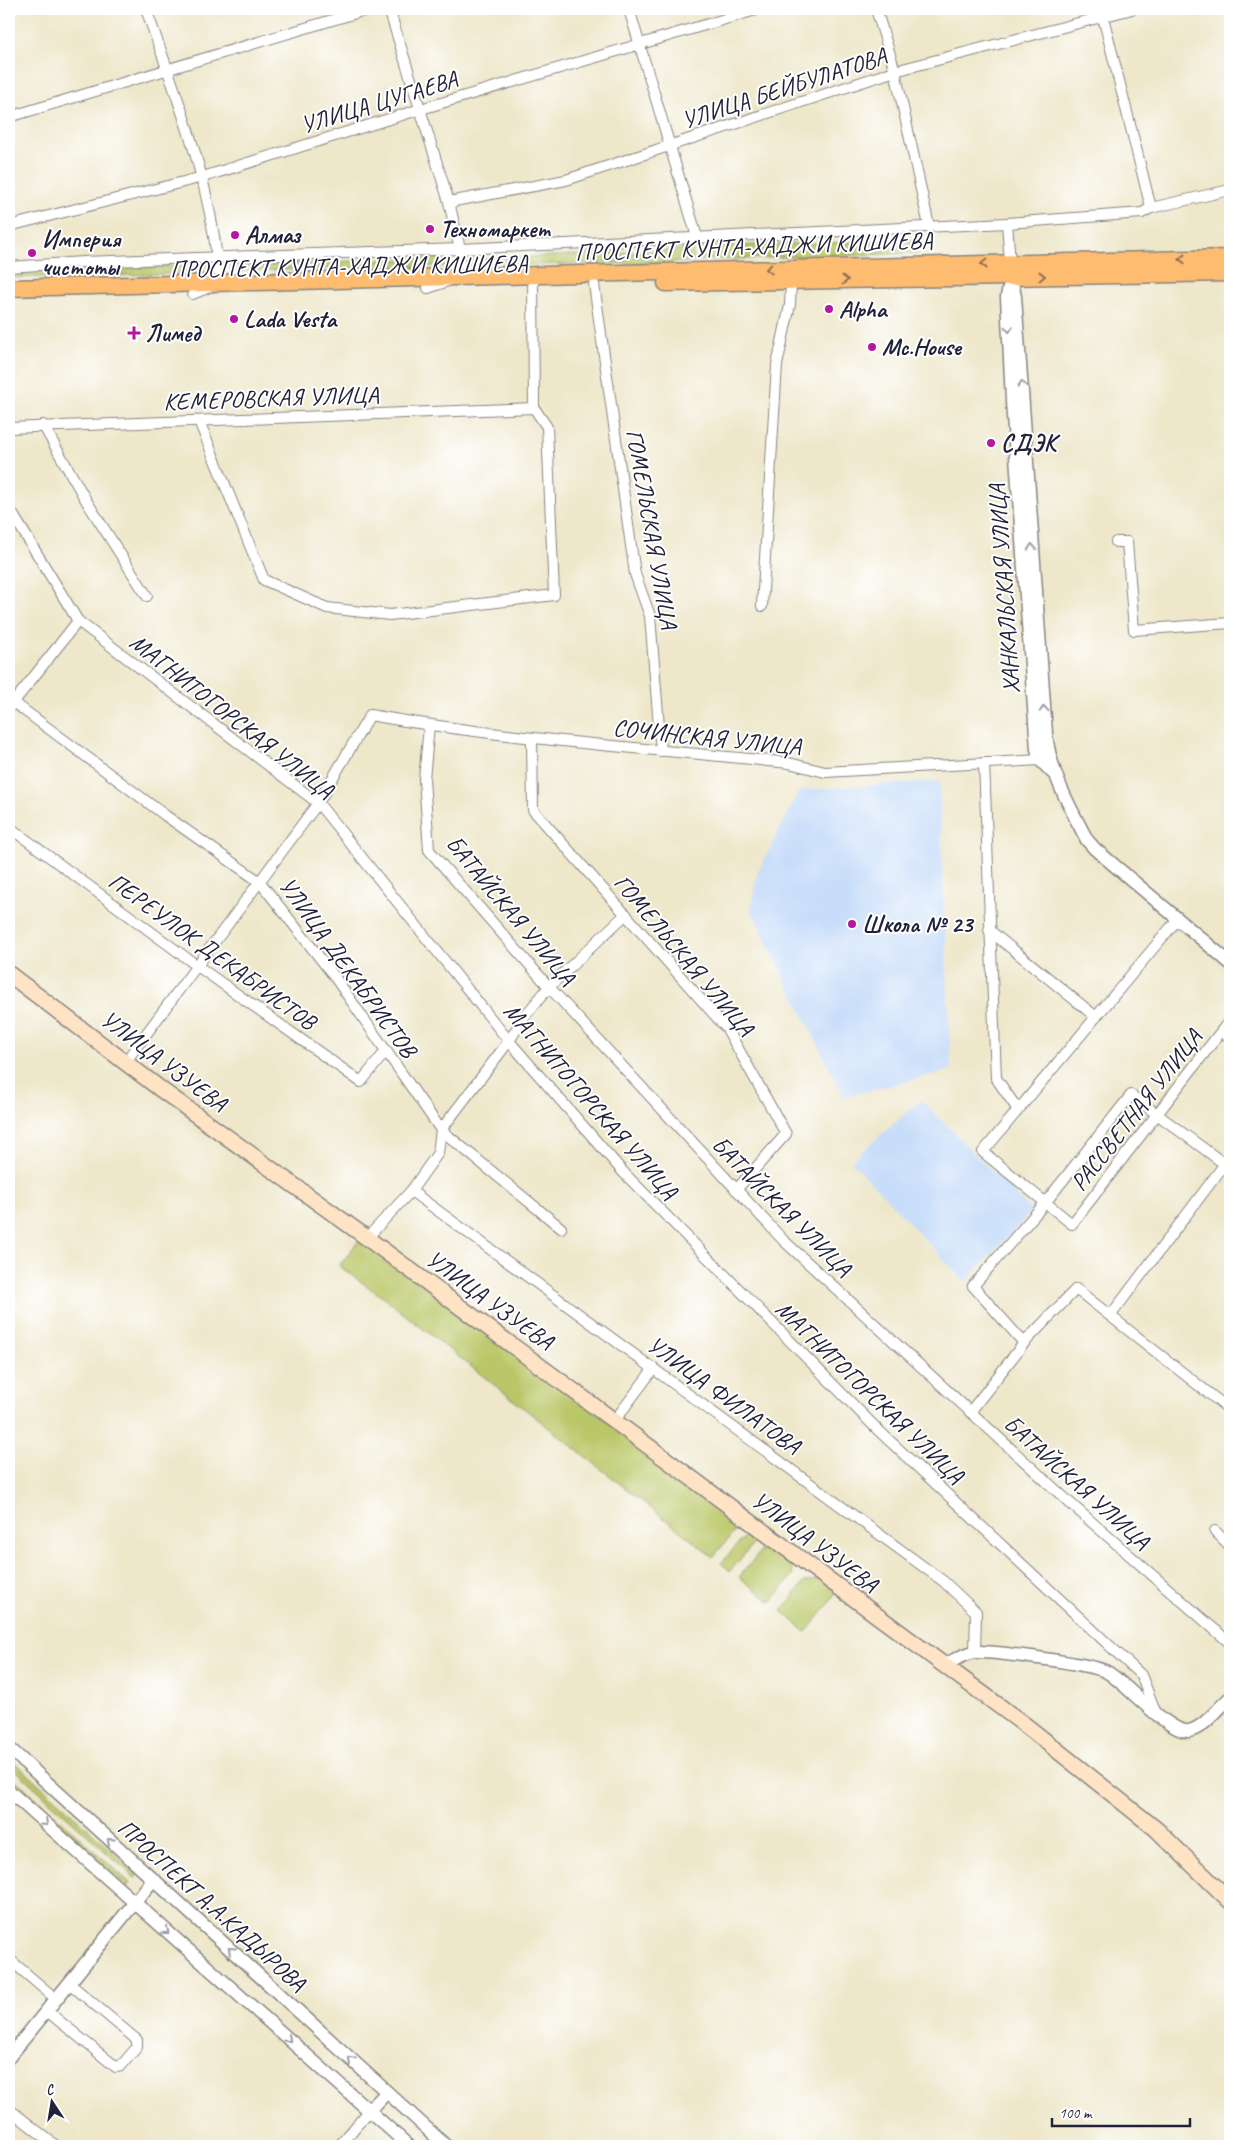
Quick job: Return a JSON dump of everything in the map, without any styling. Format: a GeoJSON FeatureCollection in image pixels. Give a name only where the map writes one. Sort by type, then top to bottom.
{"type":"FeatureCollection","features":[{"type":"Feature","properties":{"kind":"main road","name":"ПРОСПЕКТ КУНТА-ХАДЖИ КИШИЕВА"},"geometry":{"type":"LineString","coordinates":[[9,288],[459,277],[594,284],[792,281],[1230,258]]}},
{"type":"Feature","properties":{"kind":"main road","name":"ПРОСПЕКТ КУНТА-ХАДЖИ КИШИЕВА"},"geometry":{"type":"LineString","coordinates":[[9,298],[428,288],[533,281],[838,267],[1230,273]]}},
{"type":"Feature","properties":{"kind":"main road","name":"УЛИЦА УЗУЕВА"},"geometry":{"type":"LineString","coordinates":[[9,974],[164,1091],[615,1420],[1088,1773],[1156,1829],[1230,1901]]}},
{"type":"Feature","properties":{"kind":"street"},"geometry":{"type":"LineString","coordinates":[[146,9],[203,177],[217,256],[219,283],[193,294]]}},
{"type":"Feature","properties":{"kind":"street"},"geometry":{"type":"LineString","coordinates":[[9,118],[369,9]]}},
{"type":"Feature","properties":{"kind":"street"},"geometry":{"type":"LineString","coordinates":[[390,9],[449,202],[460,249],[459,277],[428,288]]}},
{"type":"Feature","properties":{"kind":"street"},"geometry":{"type":"LineString","coordinates":[[628,9],[697,237]]}},
{"type":"Feature","properties":{"kind":"street","name":"УЛИЦА ЦУГАЕВА"},"geometry":{"type":"LineString","coordinates":[[9,226],[203,177],[421,109],[759,9]]}},
{"type":"Feature","properties":{"kind":"street"},"geometry":{"type":"LineString","coordinates":[[876,9],[895,71],[929,226]]}},
{"type":"Feature","properties":{"kind":"street","name":"УЛИЦА БЕЙБУЛАТОВА"},"geometry":{"type":"LineString","coordinates":[[449,202],[566,180],[895,71],[1102,13],[1132,9]]}},
{"type":"Feature","properties":{"kind":"street"},"geometry":{"type":"LineString","coordinates":[[1102,13],[1151,208]]}},
{"type":"Feature","properties":{"kind":"street"},"geometry":{"type":"LineString","coordinates":[[9,267],[217,256],[460,249],[1007,223],[1131,215],[1142,213],[1151,208],[1230,190]]}},
{"type":"Feature","properties":{"kind":"street"},"geometry":{"type":"LineString","coordinates":[[1007,223],[1010,270]]}},
{"type":"Feature","properties":{"kind":"street"},"geometry":{"type":"LineString","coordinates":[[762,606],[777,364],[790,305],[792,281],[838,267]]}},
{"type":"Feature","properties":{"kind":"street","name":"ХАНКАЛЬСКАЯ УЛИЦА"},"geometry":{"type":"LineString","coordinates":[[1010,270],[1007,297],[1012,401],[1037,749],[1040,760],[1054,774]]}},
{"type":"Feature","properties":{"kind":"street","name":"ХАНКАЛЬСКАЯ УЛИЦА"},"geometry":{"type":"LineString","coordinates":[[1010,270],[1020,362],[1046,733],[1048,755],[1054,774],[1094,849],[1230,964]]}},
{"type":"Feature","properties":{"kind":"street"},"geometry":{"type":"LineString","coordinates":[[200,421],[264,580],[327,608],[390,616],[554,595],[547,427],[534,408],[533,281]]}},
{"type":"Feature","properties":{"kind":"street","name":"ГОМЕЛЬСКАЯ УЛИЦА"},"geometry":{"type":"LineString","coordinates":[[594,284],[635,574],[650,616],[661,751]]}},
{"type":"Feature","properties":{"kind":"street","name":"КЕМЕРОВСКАЯ УЛИЦА"},"geometry":{"type":"LineString","coordinates":[[9,428],[44,425],[534,408]]}},
{"type":"Feature","properties":{"kind":"street"},"geometry":{"type":"LineString","coordinates":[[44,425],[87,502],[147,596]]}},
{"type":"Feature","properties":{"kind":"street","name":"МАГНИТОГОРСКАЯ УЛИЦА"},"geometry":{"type":"LineString","coordinates":[[9,508],[78,621],[318,803],[509,1041],[624,1173],[759,1312],[885,1437],[1141,1675],[1156,1713]]}},
{"type":"Feature","properties":{"kind":"street"},"geometry":{"type":"LineString","coordinates":[[1116,542],[1127,542],[1134,630],[1230,623]]}},
{"type":"Feature","properties":{"kind":"street"},"geometry":{"type":"LineString","coordinates":[[10,703],[78,621]]}},
{"type":"Feature","properties":{"kind":"street","name":"УЛИЦА ДЕКАБРИСТОВ"},"geometry":{"type":"LineString","coordinates":[[10,703],[260,882],[334,976],[441,1130],[561,1228]]}},
{"type":"Feature","properties":{"kind":"street","name":"СОЧИНСКАЯ УЛИЦА"},"geometry":{"type":"LineString","coordinates":[[318,803],[370,715],[429,726],[532,739],[788,763],[826,772],[1040,760]]}},
{"type":"Feature","properties":{"kind":"street","name":"БАТАЙСКАЯ УЛИЦА"},"geometry":{"type":"LineString","coordinates":[[429,726],[424,779],[429,850],[549,987],[783,1240],[970,1412],[1230,1643]]}},
{"type":"Feature","properties":{"kind":"street","name":"ГОМЕЛЬСКАЯ УЛИЦА"},"geometry":{"type":"LineString","coordinates":[[532,739],[533,810],[727,1029],[786,1134],[736,1190]]}},
{"type":"Feature","properties":{"kind":"street"},"geometry":{"type":"LineString","coordinates":[[984,763],[996,1078],[1018,1110]]}},
{"type":"Feature","properties":{"kind":"street"},"geometry":{"type":"LineString","coordinates":[[126,1061],[318,803]]}},
{"type":"Feature","properties":{"kind":"street","name":"ПЕРЕУЛОК ДЕКАБРИСТОВ"},"geometry":{"type":"LineString","coordinates":[[9,828],[196,965],[361,1082],[386,1051]]}},
{"type":"Feature","properties":{"kind":"street"},"geometry":{"type":"LineString","coordinates":[[367,1238],[411,1191],[438,1153],[441,1130],[509,1041],[524,1018],[549,987],[626,914]]}},
{"type":"Feature","properties":{"kind":"street"},"geometry":{"type":"LineString","coordinates":[[1045,1203],[983,1152],[1177,920]]}},
{"type":"Feature","properties":{"kind":"street"},"geometry":{"type":"LineString","coordinates":[[989,930],[1096,1017]]}},
{"type":"Feature","properties":{"kind":"street","name":"РАССВЕТНАЯ УЛИЦА"},"geometry":{"type":"LineString","coordinates":[[1045,1203],[1072,1224],[1230,1020]]}},
{"type":"Feature","properties":{"kind":"street"},"geometry":{"type":"LineString","coordinates":[[1222,1031],[1230,1038]]}},
{"type":"Feature","properties":{"kind":"street","name":"РАССВЕТНАЯ УЛИЦА"},"geometry":{"type":"LineString","coordinates":[[1024,1343],[973,1286],[1045,1203],[1132,1095],[1158,1114]]}},
{"type":"Feature","properties":{"kind":"street"},"geometry":{"type":"LineString","coordinates":[[1111,1315],[1228,1163],[1158,1114]]}},
{"type":"Feature","properties":{"kind":"street","name":"УЛИЦА ФИЛАТОВА"},"geometry":{"type":"LineString","coordinates":[[411,1191],[943,1581],[976,1612],[974,1652]]}},
{"type":"Feature","properties":{"kind":"street"},"geometry":{"type":"LineString","coordinates":[[970,1412],[1024,1343],[1076,1289],[1230,1410]]}},
{"type":"Feature","properties":{"kind":"street"},"geometry":{"type":"LineString","coordinates":[[615,1420],[654,1368]]}},
{"type":"Feature","properties":{"kind":"street"},"geometry":{"type":"LineString","coordinates":[[1215,1531],[1230,1546]]}},
{"type":"Feature","properties":{"kind":"street"},"geometry":{"type":"LineString","coordinates":[[944,1665],[974,1652],[1042,1659],[1106,1671],[1156,1713],[1180,1729],[1188,1731],[1198,1727],[1230,1698]]}},
{"type":"Feature","properties":{"kind":"street","name":"ПРОСПЕКТ А.А.КАДЫРОВА"},"geometry":{"type":"LineString","coordinates":[[9,1748],[446,2146]]}},
{"type":"Feature","properties":{"kind":"street","name":"ПРОСПЕКТ А.А.КАДЫРОВА"},"geometry":{"type":"LineString","coordinates":[[9,1790],[409,2146]]}},
{"type":"Feature","properties":{"kind":"street"},"geometry":{"type":"LineString","coordinates":[[9,2057],[152,1880]]}},
{"type":"Feature","properties":{"kind":"street"},"geometry":{"type":"LineString","coordinates":[[9,1959],[56,1999]]}},
{"type":"Feature","properties":{"kind":"street"},"geometry":{"type":"LineString","coordinates":[[46,2011],[116,2067],[121,2066],[137,2047],[137,2040],[69,1983]]}},
{"type":"Feature","properties":{"kind":"street"},"geometry":{"type":"LineString","coordinates":[[339,2146],[387,2092]]}},
{"type":"Feature","properties":{"kind":"street"},"geometry":{"type":"LineString","coordinates":[[9,2109],[56,2146]]}},
{"type":"Feature","properties":{"kind":"shaded area","name":"Школа № 23"},"geometry":{"type":"Polygon","coordinates":[[[939,781],[951,1070],[844,1097],[751,910],[757,874],[800,790],[939,781]]]}},
{"type":"Feature","properties":{"kind":"shaded area"},"geometry":{"type":"Polygon","coordinates":[[[921,1100],[1032,1211],[965,1282],[851,1161],[921,1100]]]}},
{"type":"Feature","properties":{"kind":"green space"},"geometry":{"type":"Polygon","coordinates":[[[916,240],[918,253],[700,260],[699,247],[916,240]]]}},
{"type":"Feature","properties":{"kind":"green space"},"geometry":{"type":"Polygon","coordinates":[[[693,249],[693,262],[469,266],[469,260],[693,249]]]}},
{"type":"Feature","properties":{"kind":"green space"},"geometry":{"type":"Polygon","coordinates":[[[449,258],[448,266],[231,271],[230,265],[449,258]]]}},
{"type":"Feature","properties":{"kind":"green space"},"geometry":{"type":"Polygon","coordinates":[[[209,265],[209,273],[9,278],[9,271],[209,265]]]}},
{"type":"Feature","properties":{"kind":"green space"},"geometry":{"type":"Polygon","coordinates":[[[360,1239],[732,1513],[739,1526],[713,1557],[384,1298],[339,1266],[360,1239]]]}},
{"type":"Feature","properties":{"kind":"green space"},"geometry":{"type":"Polygon","coordinates":[[[745,1536],[754,1543],[730,1571],[721,1563],[745,1536]]]}},
{"type":"Feature","properties":{"kind":"green space"},"geometry":{"type":"Polygon","coordinates":[[[771,1548],[791,1562],[793,1575],[771,1602],[739,1577],[762,1549],[771,1548]]]}},
{"type":"Feature","properties":{"kind":"green space"},"geometry":{"type":"Polygon","coordinates":[[[821,1579],[836,1591],[829,1604],[806,1632],[782,1611],[804,1582],[821,1579]]]}},
{"type":"Feature","properties":{"kind":"green space"},"geometry":{"type":"Polygon","coordinates":[[[9,1757],[139,1875],[135,1878],[9,1764],[9,1757]]]}},
{"type":"Feature","properties":{"kind":"green space"},"geometry":{"type":"Polygon","coordinates":[[[9,1774],[130,1883],[127,1887],[9,1779],[9,1774]]]}},
{"type":"Feature","properties":{"kind":"place","name":"Техномаркет"},"geometry":{"type":"Point","coordinates":[430,229]}},
{"type":"Feature","properties":{"kind":"place","name":"Алмаз"},"geometry":{"type":"Point","coordinates":[235,235]}},
{"type":"Feature","properties":{"kind":"place","name":"Империя чистоты"},"geometry":{"type":"Point","coordinates":[32,253]}},
{"type":"Feature","properties":{"kind":"place","name":"Alpha"},"geometry":{"type":"Point","coordinates":[829,309]}},
{"type":"Feature","properties":{"kind":"place","name":"Lada Vesta"},"geometry":{"type":"Point","coordinates":[234,319]}},
{"type":"Feature","properties":{"kind":"place","name":"Лимед"},"geometry":{"type":"Point","coordinates":[134,333]}},
{"type":"Feature","properties":{"kind":"place","name":"Mc.House"},"geometry":{"type":"Point","coordinates":[872,347]}},
{"type":"Feature","properties":{"kind":"place","name":"СДЭК"},"geometry":{"type":"Point","coordinates":[991,443]}},
{"type":"Feature","properties":{"kind":"place","name":"Школа № 23"},"geometry":{"type":"Point","coordinates":[852,924]}}]}
